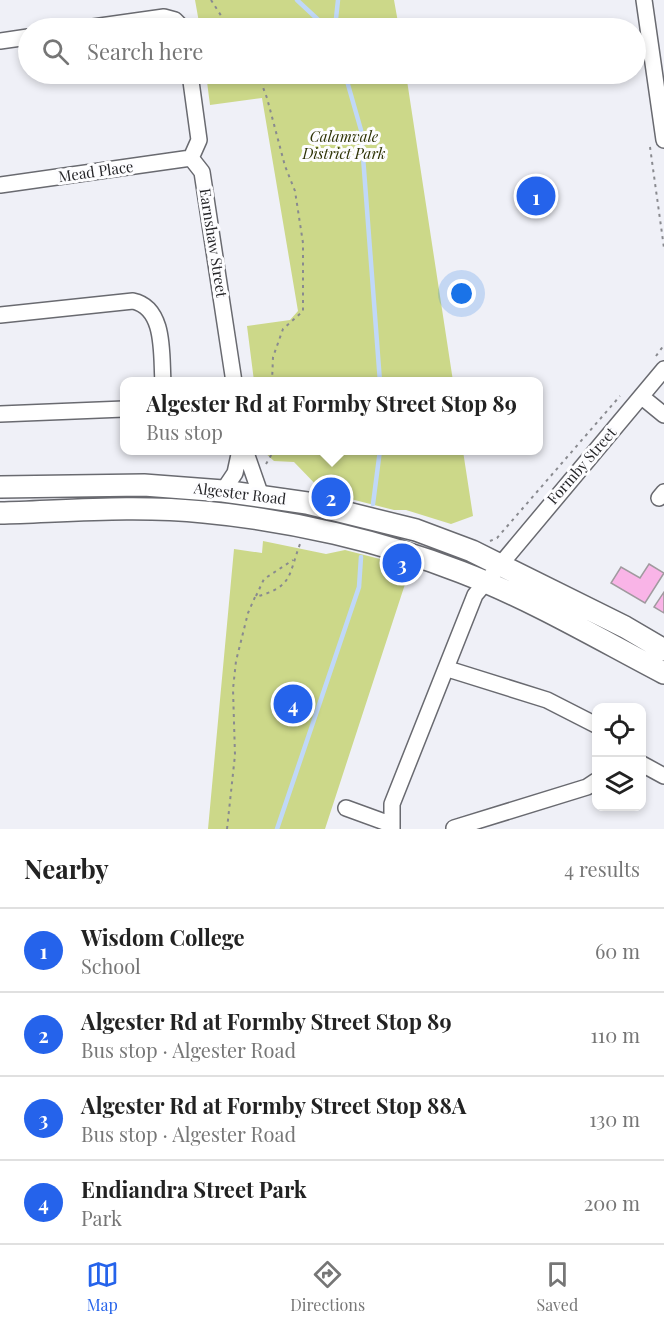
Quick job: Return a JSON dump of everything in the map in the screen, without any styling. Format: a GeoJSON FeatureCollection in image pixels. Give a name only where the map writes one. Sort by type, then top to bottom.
{"type":"FeatureCollection","features":[{"type":"Feature","properties":{"kind":"main road","name":"Algester Road"},"geometry":{"type":"LineString","coordinates":[[0,487],[144,485],[223,491],[307,503],[416,530],[500,565],[664,650]]}},
{"type":"Feature","properties":{"kind":"main road","name":"Algester Road"},"geometry":{"type":"LineString","coordinates":[[0,513],[150,508],[253,517],[386,547],[485,582],[664,673]]}},
{"type":"Feature","properties":{"kind":"street"},"geometry":{"type":"LineString","coordinates":[[644,0],[664,140]]}},
{"type":"Feature","properties":{"kind":"street"},"geometry":{"type":"LineString","coordinates":[[0,41],[18,38]]}},
{"type":"Feature","properties":{"kind":"street"},"geometry":{"type":"LineString","coordinates":[[191,84],[199,140],[191,158]]}},
{"type":"Feature","properties":{"kind":"street","name":"Mead Place"},"geometry":{"type":"LineString","coordinates":[[0,185],[191,158]]}},
{"type":"Feature","properties":{"kind":"street","name":"Earnshaw Street"},"geometry":{"type":"LineString","coordinates":[[191,158],[202,172],[233,377]]}},
{"type":"Feature","properties":{"kind":"street"},"geometry":{"type":"LineString","coordinates":[[0,315],[133,301],[143,303],[150,310],[157,324],[163,377]]}},
{"type":"Feature","properties":{"kind":"street","name":"Formby Street"},"geometry":{"type":"LineString","coordinates":[[391,827],[392,804],[431,700],[448,669],[471,602],[548,504],[642,397],[657,366]]}},
{"type":"Feature","properties":{"kind":"street"},"geometry":{"type":"LineString","coordinates":[[642,397],[664,415]]}},
{"type":"Feature","properties":{"kind":"street"},"geometry":{"type":"LineString","coordinates":[[0,414],[120,410]]}},
{"type":"Feature","properties":{"kind":"street"},"geometry":{"type":"LineString","coordinates":[[223,491],[235,473],[239,455]]}},
{"type":"Feature","properties":{"kind":"street"},"geometry":{"type":"LineString","coordinates":[[247,455],[261,496]]}},
{"type":"Feature","properties":{"kind":"street"},"geometry":{"type":"LineString","coordinates":[[448,669],[547,700],[592,722]]}},
{"type":"Feature","properties":{"kind":"street"},"geometry":{"type":"LineString","coordinates":[[646,766],[664,776]]}},
{"type":"Feature","properties":{"kind":"street"},"geometry":{"type":"LineString","coordinates":[[454,828],[592,784]]}},
{"type":"Feature","properties":{"kind":"street"},"geometry":{"type":"LineString","coordinates":[[346,808],[391,827]]}},
{"type":"Feature","properties":{"kind":"path"},"geometry":{"type":"LineString","coordinates":[[211,0],[223,18]]}},
{"type":"Feature","properties":{"kind":"path"},"geometry":{"type":"LineString","coordinates":[[262,84],[294,191],[303,243],[303,311],[283,329],[273,357],[272,377]]}},
{"type":"Feature","properties":{"kind":"path"},"geometry":{"type":"LineString","coordinates":[[657,366],[664,345]]}},
{"type":"Feature","properties":{"kind":"path"},"geometry":{"type":"LineString","coordinates":[[483,540],[496,538],[627,388]]}},
{"type":"Feature","properties":{"kind":"path"},"geometry":{"type":"LineString","coordinates":[[266,473],[265,465],[271,455]]}},
{"type":"Feature","properties":{"kind":"path"},"geometry":{"type":"LineString","coordinates":[[255,597],[276,592],[291,576],[293,560],[300,545],[303,529]]}},
{"type":"Feature","properties":{"kind":"path"},"geometry":{"type":"LineString","coordinates":[[227,829],[234,755],[233,688],[236,661],[255,597],[264,579],[293,560]]}},
{"type":"Feature","properties":{"kind":"green space"},"geometry":{"type":"Polygon","coordinates":[[[195,0],[394,0],[397,18],[198,18],[195,0]]]}},
{"type":"Feature","properties":{"kind":"green space","name":"Calamvale District Park"},"geometry":{"type":"Polygon","coordinates":[[[207,84],[408,84],[452,377],[253,377],[247,326],[290,320],[298,311],[262,98],[210,105],[207,84]]]}},
{"type":"Feature","properties":{"kind":"green space"},"geometry":{"type":"Polygon","coordinates":[[[267,455],[464,455],[473,516],[451,524],[406,510],[394,510],[323,492],[294,462],[274,461],[267,455]]]}},
{"type":"Feature","properties":{"kind":"green space"},"geometry":{"type":"Polygon","coordinates":[[[263,541],[326,554],[345,550],[380,559],[407,578],[325,829],[208,829],[234,549],[262,553],[263,541]]]}},
{"type":"Feature","properties":{"kind":"building"},"geometry":{"type":"Polygon","coordinates":[[[649,564],[664,573],[645,603],[611,583],[621,567],[640,578],[649,564]]]}},
{"type":"Feature","properties":{"kind":"building"},"geometry":{"type":"Polygon","coordinates":[[[664,592],[664,613],[654,607],[664,592]]]}},
{"type":"Feature","properties":{"kind":"waterway"},"geometry":{"type":"LineString","coordinates":[[297,0],[316,18]]}},
{"type":"Feature","properties":{"kind":"waterway"},"geometry":{"type":"LineString","coordinates":[[336,18],[338,0]]}},
{"type":"Feature","properties":{"kind":"waterway"},"geometry":{"type":"LineString","coordinates":[[348,84],[361,130],[380,377]]}},
{"type":"Feature","properties":{"kind":"waterway"},"geometry":{"type":"LineString","coordinates":[[373,504],[379,455]]}},
{"type":"Feature","properties":{"kind":"waterway"},"geometry":{"type":"LineString","coordinates":[[277,829],[359,587],[361,557]]}},
{"type":"Feature","properties":{"kind":"place","name":"Wisdom College"},"geometry":{"type":"Point","coordinates":[536,196]}},
{"type":"Feature","properties":{"kind":"place","name":"Algester Rd at Formby Street Stop 89"},"geometry":{"type":"Point","coordinates":[331,497]}},
{"type":"Feature","properties":{"kind":"place","name":"Algester Rd at Formby Street Stop 88A"},"geometry":{"type":"Point","coordinates":[402,563]}},
{"type":"Feature","properties":{"kind":"place","name":"Endiandra Street Park"},"geometry":{"type":"Point","coordinates":[293,704]}}]}
